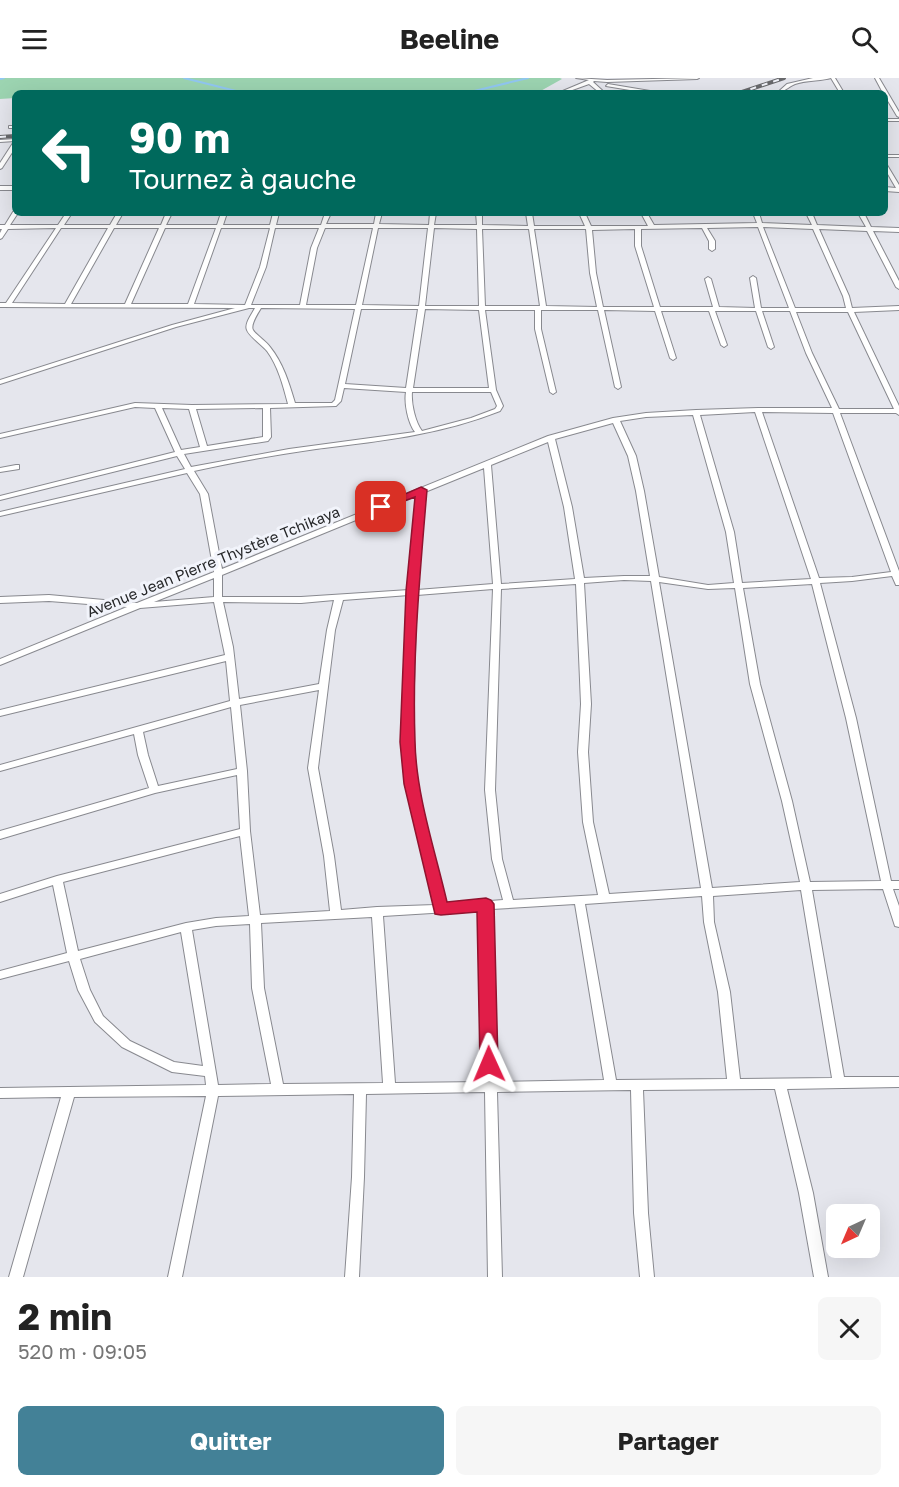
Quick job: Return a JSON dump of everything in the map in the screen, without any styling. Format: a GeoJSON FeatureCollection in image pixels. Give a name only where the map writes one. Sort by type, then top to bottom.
{"type":"FeatureCollection","features":[{"type":"Feature","properties":{"kind":"street"},"geometry":{"type":"LineString","coordinates":[[578,78],[640,90]]}},
{"type":"Feature","properties":{"kind":"street"},"geometry":{"type":"LineString","coordinates":[[568,90],[591,81],[697,78]]}},
{"type":"Feature","properties":{"kind":"street"},"geometry":{"type":"LineString","coordinates":[[781,90],[797,83],[831,78]]}},
{"type":"Feature","properties":{"kind":"street"},"geometry":{"type":"LineString","coordinates":[[888,78],[899,78]]}},
{"type":"Feature","properties":{"kind":"street"},"geometry":{"type":"LineString","coordinates":[[591,81],[600,90]]}},
{"type":"Feature","properties":{"kind":"street"},"geometry":{"type":"LineString","coordinates":[[797,83],[801,90]]}},
{"type":"Feature","properties":{"kind":"street"},"geometry":{"type":"LineString","coordinates":[[888,98],[899,118]]}},
{"type":"Feature","properties":{"kind":"street"},"geometry":{"type":"LineString","coordinates":[[0,167],[12,147]]}},
{"type":"Feature","properties":{"kind":"street"},"geometry":{"type":"LineString","coordinates":[[888,170],[899,189]]}},
{"type":"Feature","properties":{"kind":"street"},"geometry":{"type":"LineString","coordinates":[[8,305],[67,216]]}},
{"type":"Feature","properties":{"kind":"street"},"geometry":{"type":"LineString","coordinates":[[68,304],[118,216]]}},
{"type":"Feature","properties":{"kind":"street"},"geometry":{"type":"LineString","coordinates":[[128,304],[168,216]]}},
{"type":"Feature","properties":{"kind":"street"},"geometry":{"type":"LineString","coordinates":[[190,305],[223,216]]}},
{"type":"Feature","properties":{"kind":"street"},"geometry":{"type":"LineString","coordinates":[[247,307],[263,267],[275,216]]}},
{"type":"Feature","properties":{"kind":"street"},"geometry":{"type":"LineString","coordinates":[[303,307],[314,248],[327,216]]}},
{"type":"Feature","properties":{"kind":"street"},"geometry":{"type":"LineString","coordinates":[[0,425],[4,435],[135,405],[192,407],[334,405],[338,401],[379,216]]}},
{"type":"Feature","properties":{"kind":"street"},"geometry":{"type":"LineString","coordinates":[[419,432],[408,398],[434,216]]}},
{"type":"Feature","properties":{"kind":"street"},"geometry":{"type":"LineString","coordinates":[[0,514],[190,470],[287,451],[450,426],[498,410],[500,406],[493,390],[482,308],[479,216]]}},
{"type":"Feature","properties":{"kind":"street"},"geometry":{"type":"LineString","coordinates":[[529,216],[541,309],[538,329],[553,392]]}},
{"type":"Feature","properties":{"kind":"street"},"geometry":{"type":"LineString","coordinates":[[583,216],[589,228],[593,273],[618,387]]}},
{"type":"Feature","properties":{"kind":"street"},"geometry":{"type":"LineString","coordinates":[[646,216],[652,227]]}},
{"type":"Feature","properties":{"kind":"street"},"geometry":{"type":"LineString","coordinates":[[757,216],[795,310],[809,353],[836,410],[899,584]]}},
{"type":"Feature","properties":{"kind":"street"},"geometry":{"type":"LineString","coordinates":[[810,216],[850,310],[899,412]]}},
{"type":"Feature","properties":{"kind":"street"},"geometry":{"type":"LineString","coordinates":[[863,216],[899,287]]}},
{"type":"Feature","properties":{"kind":"street"},"geometry":{"type":"LineString","coordinates":[[703,225],[712,241],[712,249]]}},
{"type":"Feature","properties":{"kind":"street"},"geometry":{"type":"LineString","coordinates":[[0,237],[3,227],[589,228],[760,225],[899,230]]}},
{"type":"Feature","properties":{"kind":"street"},"geometry":{"type":"LineString","coordinates":[[638,227],[638,246],[673,358]]}},
{"type":"Feature","properties":{"kind":"street"},"geometry":{"type":"LineString","coordinates":[[753,278],[758,309],[771,347]]}},
{"type":"Feature","properties":{"kind":"street"},"geometry":{"type":"LineString","coordinates":[[708,279],[724,345]]}},
{"type":"Feature","properties":{"kind":"street"},"geometry":{"type":"LineString","coordinates":[[0,305],[128,304],[258,308],[358,306],[795,310],[899,308]]}},
{"type":"Feature","properties":{"kind":"street"},"geometry":{"type":"LineString","coordinates":[[0,382],[174,326],[247,307]]}},
{"type":"Feature","properties":{"kind":"street"},"geometry":{"type":"LineString","coordinates":[[258,308],[249,326],[250,331],[268,345],[282,371],[292,404]]}},
{"type":"Feature","properties":{"kind":"street"},"geometry":{"type":"LineString","coordinates":[[341,386],[410,390],[493,390]]}},
{"type":"Feature","properties":{"kind":"street"},"geometry":{"type":"LineString","coordinates":[[0,498],[179,453],[267,437],[266,405]]}},
{"type":"Feature","properties":{"kind":"street"},"geometry":{"type":"LineString","coordinates":[[158,406],[179,453],[204,494],[218,572],[218,599],[230,657],[242,771],[244,831],[255,918],[258,988],[278,1089]]}},
{"type":"Feature","properties":{"kind":"street"},"geometry":{"type":"LineString","coordinates":[[192,407],[204,449]]}},
{"type":"Feature","properties":{"kind":"street"},"geometry":{"type":"LineString","coordinates":[[758,410],[815,579],[893,886],[899,923]]}},
{"type":"Feature","properties":{"kind":"street","name":"Avenue Jean Pierre Thystère Tchikaya"},"geometry":{"type":"LineString","coordinates":[[0,662],[551,438],[604,422],[696,412],[836,410],[899,412]]}},
{"type":"Feature","properties":{"kind":"street"},"geometry":{"type":"LineString","coordinates":[[696,412],[730,532],[755,684],[787,801],[806,886],[839,1083]]}},
{"type":"Feature","properties":{"kind":"street"},"geometry":{"type":"LineString","coordinates":[[615,420],[632,456],[707,892],[709,922],[724,992],[734,1084]]}},
{"type":"Feature","properties":{"kind":"street"},"geometry":{"type":"LineString","coordinates":[[551,438],[567,507],[580,582],[586,704],[583,752],[585,787],[588,822],[604,897]]}},
{"type":"Feature","properties":{"kind":"street"},"geometry":{"type":"LineString","coordinates":[[487,464],[497,587],[490,790],[497,859],[509,903]]}},
{"type":"Feature","properties":{"kind":"street"},"geometry":{"type":"LineString","coordinates":[[0,470],[16,467]]}},
{"type":"Feature","properties":{"kind":"street"},"geometry":{"type":"LineString","coordinates":[[421,490],[413,591],[407,742],[412,784],[441,909]]}},
{"type":"Feature","properties":{"kind":"street"},"geometry":{"type":"LineString","coordinates":[[0,600],[49,598],[142,606],[218,599],[301,600],[624,578],[654,579],[708,587],[815,579],[852,579],[897,574]]}},
{"type":"Feature","properties":{"kind":"street"},"geometry":{"type":"LineString","coordinates":[[336,914],[329,856],[313,768],[331,630],[339,597]]}},
{"type":"Feature","properties":{"kind":"street"},"geometry":{"type":"LineString","coordinates":[[0,713],[230,657]]}},
{"type":"Feature","properties":{"kind":"street"},"geometry":{"type":"LineString","coordinates":[[0,768],[235,703],[324,686]]}},
{"type":"Feature","properties":{"kind":"street"},"geometry":{"type":"LineString","coordinates":[[138,730],[143,755],[155,790]]}},
{"type":"Feature","properties":{"kind":"street"},"geometry":{"type":"LineString","coordinates":[[0,836],[155,790],[242,771]]}},
{"type":"Feature","properties":{"kind":"street"},"geometry":{"type":"LineString","coordinates":[[0,898],[57,880],[244,831]]}},
{"type":"Feature","properties":{"kind":"street"},"geometry":{"type":"LineString","coordinates":[[57,880],[73,956],[84,990],[99,1019],[126,1044],[172,1067],[210,1072]]}},
{"type":"Feature","properties":{"kind":"street"},"geometry":{"type":"LineString","coordinates":[[0,975],[186,927],[255,918],[806,886],[893,886]]}},
{"type":"Feature","properties":{"kind":"street"},"geometry":{"type":"LineString","coordinates":[[579,899],[611,1085]]}},
{"type":"Feature","properties":{"kind":"street"},"geometry":{"type":"LineString","coordinates":[[486,904],[495,1277]]}},
{"type":"Feature","properties":{"kind":"street"},"geometry":{"type":"LineString","coordinates":[[377,912],[389,1088]]}},
{"type":"Feature","properties":{"kind":"street"},"geometry":{"type":"LineString","coordinates":[[175,1277],[213,1090],[186,927]]}},
{"type":"Feature","properties":{"kind":"street"},"geometry":{"type":"LineString","coordinates":[[0,1093],[899,1083]]}},
{"type":"Feature","properties":{"kind":"street"},"geometry":{"type":"LineString","coordinates":[[780,1084],[806,1193],[821,1277]]}},
{"type":"Feature","properties":{"kind":"street"},"geometry":{"type":"LineString","coordinates":[[637,1085],[641,1213],[648,1277]]}},
{"type":"Feature","properties":{"kind":"street"},"geometry":{"type":"LineString","coordinates":[[352,1277],[360,1088]]}},
{"type":"Feature","properties":{"kind":"street"},"geometry":{"type":"LineString","coordinates":[[16,1277],[69,1092]]}},
{"type":"Feature","properties":{"kind":"green space"},"geometry":{"type":"Polygon","coordinates":[[[0,78],[562,79],[542,90],[12,90],[12,98],[0,99],[0,78]]]}},
{"type":"Feature","properties":{"kind":"waterway"},"geometry":{"type":"LineString","coordinates":[[0,79],[4,78]]}},
{"type":"Feature","properties":{"kind":"waterway"},"geometry":{"type":"LineString","coordinates":[[184,78],[232,90]]}},
{"type":"Feature","properties":{"kind":"waterway"},"geometry":{"type":"LineString","coordinates":[[478,90],[528,78]]}},
{"type":"Feature","properties":{"kind":"railway"},"geometry":{"type":"LineString","coordinates":[[748,90],[784,78]]}},
{"type":"Feature","properties":{"kind":"railway"},"geometry":{"type":"LineString","coordinates":[[0,137],[12,136]]}},
{"type":"Feature","properties":{"kind":"route"},"geometry":{"type":"LineString","coordinates":[[381,507],[421,490],[413,591],[407,742],[412,784],[441,909],[486,904],[489,1064]]}}]}
